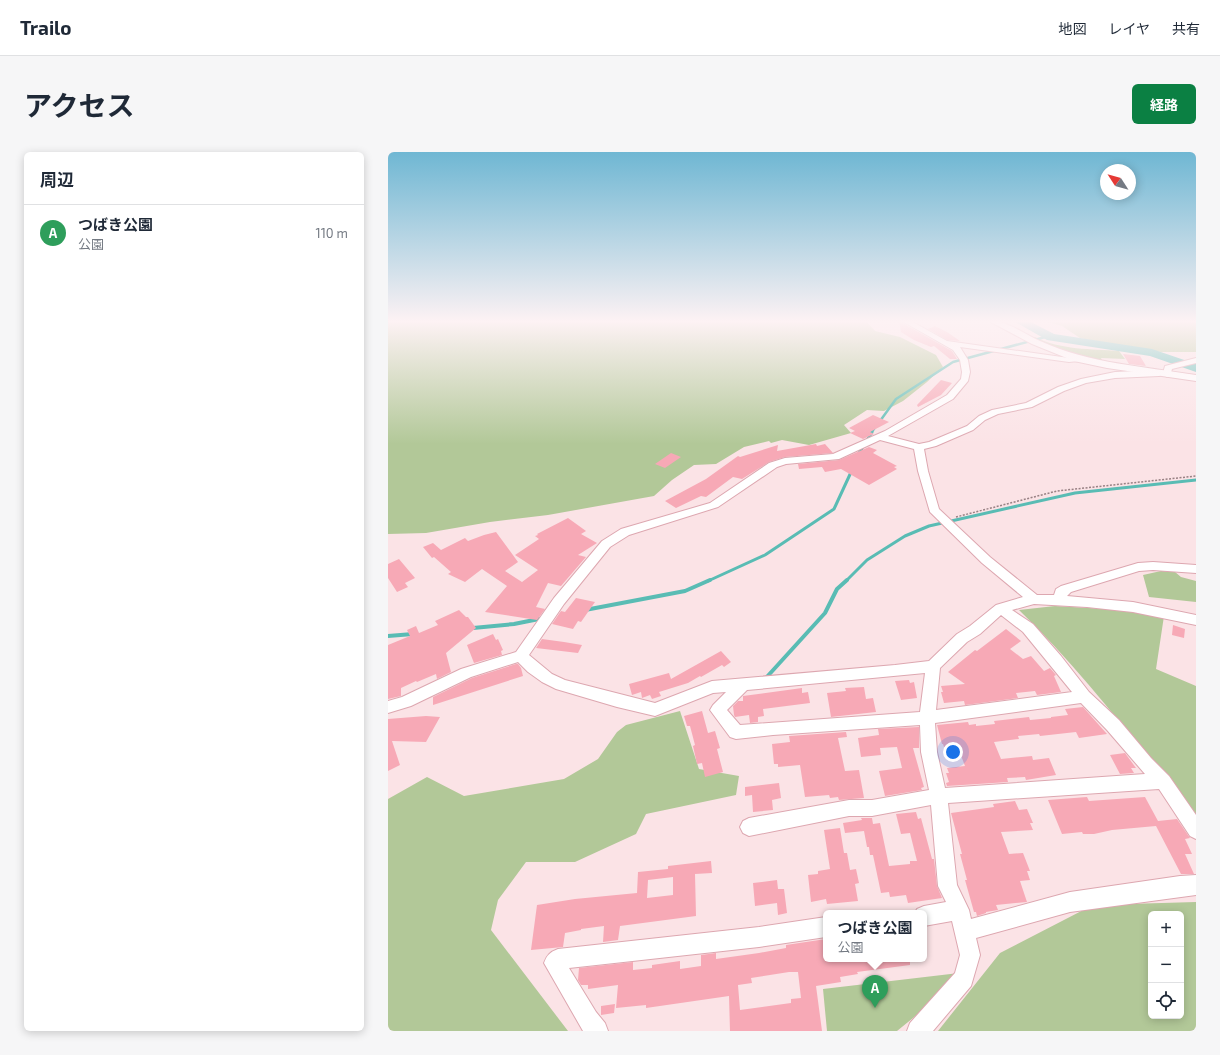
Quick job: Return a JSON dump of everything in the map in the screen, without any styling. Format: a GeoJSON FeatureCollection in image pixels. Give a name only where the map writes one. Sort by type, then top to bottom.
{"type":"FeatureCollection","features":[{"type":"Feature","properties":{"kind":"street"},"geometry":{"type":"LineString","coordinates":[[388,707],[406,702],[466,673],[521,656],[559,601],[606,544],[625,532],[714,505],[773,464],[785,461],[835,457],[879,437],[950,397],[965,379],[964,362]]}},
{"type":"Feature","properties":{"kind":"street"},"geometry":{"type":"LineString","coordinates":[[1096,362],[1163,374],[1196,378]]}},
{"type":"Feature","properties":{"kind":"street"},"geometry":{"type":"LineString","coordinates":[[879,437],[919,447],[932,444],[970,428],[982,418],[995,412],[1029,404],[1061,389],[1084,381],[1115,375],[1163,374],[1168,368],[1186,362]]}},
{"type":"Feature","properties":{"kind":"street"},"geometry":{"type":"LineString","coordinates":[[919,447],[923,471],[934,510],[943,521],[986,560],[1034,599]]}},
{"type":"Feature","properties":{"kind":"street"},"geometry":{"type":"LineString","coordinates":[[1060,601],[1061,592],[1066,589],[1138,567],[1152,566],[1196,569]]}},
{"type":"Feature","properties":{"kind":"street"},"geometry":{"type":"LineString","coordinates":[[521,656],[542,675],[561,685],[656,710],[712,687],[895,671],[932,666],[962,638],[975,630],[1001,608],[1034,599],[1133,607],[1196,620]]}},
{"type":"Feature","properties":{"kind":"street"},"geometry":{"type":"LineString","coordinates":[[1001,608],[1028,628],[1056,660],[1084,696],[1114,725],[1163,781],[1196,830]]}},
{"type":"Feature","properties":{"kind":"street"},"geometry":{"type":"LineString","coordinates":[[918,1031],[964,979],[970,956],[959,910],[948,886],[939,796],[933,776],[929,752],[927,718],[932,666]]}},
{"type":"Feature","properties":{"kind":"street"},"geometry":{"type":"LineString","coordinates":[[743,684],[718,710],[736,732],[773,728],[927,718],[1084,696]]}},
{"type":"Feature","properties":{"kind":"street"},"geometry":{"type":"LineString","coordinates":[[749,827],[848,808],[872,808],[939,796],[1163,781]]}},
{"type":"Feature","properties":{"kind":"street"},"geometry":{"type":"LineString","coordinates":[[964,931],[1070,902],[1196,885]]}},
{"type":"Feature","properties":{"kind":"street"},"geometry":{"type":"LineString","coordinates":[[927,915],[959,910]]}},
{"type":"Feature","properties":{"kind":"street"},"geometry":{"type":"LineString","coordinates":[[597,1031],[588,1020],[554,963],[558,960],[823,928]]}},
{"type":"Feature","properties":{"kind":"path"},"geometry":{"type":"LineString","coordinates":[[943,521],[1057,491],[1196,476]]}},
{"type":"Feature","properties":{"kind":"green space"},"geometry":{"type":"Polygon","coordinates":[[[388,362],[940,362],[943,367],[903,401],[884,411],[867,410],[844,425],[851,433],[809,445],[782,440],[771,443],[769,441],[744,447],[716,464],[694,465],[672,480],[654,496],[548,515],[490,522],[426,533],[388,534],[388,362]]]}},
{"type":"Feature","properties":{"kind":"green space"},"geometry":{"type":"Polygon","coordinates":[[[1161,571],[1175,572],[1181,577],[1196,581],[1196,602],[1149,597],[1143,575],[1161,571]]]}},
{"type":"Feature","properties":{"kind":"green space"},"geometry":{"type":"Polygon","coordinates":[[[1055,606],[1123,610],[1164,616],[1156,669],[1196,686],[1196,820],[1133,738],[1089,685],[1019,610],[1055,606]]]}},
{"type":"Feature","properties":{"kind":"green space"},"geometry":{"type":"Polygon","coordinates":[[[680,711],[699,769],[739,776],[736,795],[646,814],[636,834],[575,862],[526,862],[498,900],[491,930],[568,1031],[388,1031],[388,799],[427,777],[464,796],[564,779],[598,759],[617,732],[626,725],[680,711]]]}},
{"type":"Feature","properties":{"kind":"green space"},"geometry":{"type":"Polygon","coordinates":[[[1196,902],[1196,1031],[938,1031],[1000,953],[1093,905],[1196,902]]]}},
{"type":"Feature","properties":{"kind":"green space"},"geometry":{"type":"Polygon","coordinates":[[[959,973],[950,988],[897,1031],[827,1031],[823,989],[959,973]]]}},
{"type":"Feature","properties":{"kind":"building"},"geometry":{"type":"Polygon","coordinates":[[[1128,362],[1144,362],[1146,366],[1129,364],[1128,362]]]}},
{"type":"Feature","properties":{"kind":"building"},"geometry":{"type":"Polygon","coordinates":[[[941,380],[952,383],[941,395],[918,407],[917,405],[941,380]]]}},
{"type":"Feature","properties":{"kind":"building"},"geometry":{"type":"Polygon","coordinates":[[[873,415],[889,422],[870,432],[874,434],[863,439],[850,433],[855,431],[849,428],[873,415]]]}},
{"type":"Feature","properties":{"kind":"building"},"geometry":{"type":"Polygon","coordinates":[[[816,444],[817,446],[825,444],[833,453],[785,457],[769,462],[742,479],[733,477],[706,497],[701,496],[676,508],[665,501],[706,479],[738,456],[740,457],[778,445],[777,451],[816,444]]]}},
{"type":"Feature","properties":{"kind":"building"},"geometry":{"type":"Polygon","coordinates":[[[869,447],[877,450],[873,453],[897,466],[894,467],[897,469],[869,485],[841,469],[825,472],[822,467],[799,469],[798,464],[839,460],[869,447]]]}},
{"type":"Feature","properties":{"kind":"building"},"geometry":{"type":"Polygon","coordinates":[[[671,453],[681,457],[665,468],[655,464],[671,453]]]}},
{"type":"Feature","properties":{"kind":"building"},"geometry":{"type":"Polygon","coordinates":[[[568,518],[586,531],[581,534],[597,543],[578,555],[586,557],[561,586],[548,583],[536,607],[545,609],[537,620],[485,612],[507,586],[482,569],[465,582],[448,574],[451,572],[434,557],[432,558],[423,547],[433,543],[441,550],[465,538],[468,541],[496,532],[518,562],[505,571],[522,582],[538,570],[515,555],[539,539],[535,536],[538,535],[537,534],[568,518]]]}},
{"type":"Feature","properties":{"kind":"building"},"geometry":{"type":"Polygon","coordinates":[[[399,559],[415,578],[405,583],[408,587],[397,592],[388,578],[388,564],[399,559]]]}},
{"type":"Feature","properties":{"kind":"building"},"geometry":{"type":"Polygon","coordinates":[[[576,598],[595,602],[581,622],[578,621],[573,629],[552,624],[561,611],[565,612],[576,598]]]}},
{"type":"Feature","properties":{"kind":"building"},"geometry":{"type":"Polygon","coordinates":[[[459,610],[466,617],[468,617],[476,628],[446,653],[451,672],[437,679],[436,674],[417,682],[416,681],[401,688],[401,696],[388,699],[388,645],[410,636],[407,630],[416,626],[419,633],[438,625],[435,621],[459,610]]]}},
{"type":"Feature","properties":{"kind":"building"},"geometry":{"type":"Polygon","coordinates":[[[1173,625],[1185,629],[1184,638],[1172,635],[1173,625]]]}},
{"type":"Feature","properties":{"kind":"building"},"geometry":{"type":"Polygon","coordinates":[[[1006,629],[1021,641],[1010,649],[1023,659],[1031,656],[1044,671],[1050,668],[1056,675],[1054,676],[1061,692],[1037,695],[1035,691],[1016,693],[1018,698],[965,705],[964,701],[944,703],[941,686],[965,684],[948,672],[975,650],[977,651],[1006,629]]]}},
{"type":"Feature","properties":{"kind":"building"},"geometry":{"type":"Polygon","coordinates":[[[493,634],[496,640],[498,639],[503,650],[501,651],[502,655],[474,663],[467,645],[493,634]]]}},
{"type":"Feature","properties":{"kind":"building"},"geometry":{"type":"Polygon","coordinates":[[[542,639],[582,645],[578,653],[536,648],[542,639]]]}},
{"type":"Feature","properties":{"kind":"building"},"geometry":{"type":"Polygon","coordinates":[[[721,651],[731,662],[724,667],[722,665],[688,683],[659,692],[661,696],[652,699],[650,695],[642,698],[641,692],[632,695],[629,684],[669,673],[671,679],[721,651]]]}},
{"type":"Feature","properties":{"kind":"building"},"geometry":{"type":"Polygon","coordinates":[[[518,664],[521,668],[523,676],[433,705],[433,697],[472,678],[518,664]]]}},
{"type":"Feature","properties":{"kind":"building"},"geometry":{"type":"Polygon","coordinates":[[[909,680],[910,683],[914,682],[917,698],[901,700],[895,681],[909,680]]]}},
{"type":"Feature","properties":{"kind":"building"},"geometry":{"type":"Polygon","coordinates":[[[864,687],[866,699],[873,698],[876,712],[831,717],[827,693],[846,691],[845,688],[864,687]]]}},
{"type":"Feature","properties":{"kind":"building"},"geometry":{"type":"Polygon","coordinates":[[[802,688],[802,693],[808,692],[810,703],[763,709],[764,716],[758,717],[758,722],[750,723],[749,715],[735,717],[734,715],[733,706],[738,701],[743,701],[743,696],[802,688]]]}},
{"type":"Feature","properties":{"kind":"building"},"geometry":{"type":"Polygon","coordinates":[[[1083,707],[1107,734],[1079,738],[1076,732],[1040,736],[1039,734],[1018,736],[1019,739],[994,742],[1001,759],[1032,756],[1033,760],[1049,758],[1056,775],[1026,780],[1025,777],[1007,778],[1008,782],[947,786],[946,783],[949,782],[946,773],[949,773],[947,768],[965,766],[957,745],[944,747],[937,725],[968,722],[969,725],[976,724],[976,726],[995,724],[994,721],[1029,717],[1030,720],[1051,718],[1068,715],[1065,709],[1083,707]]]}},
{"type":"Feature","properties":{"kind":"building"},"geometry":{"type":"Polygon","coordinates":[[[702,711],[708,733],[715,731],[720,748],[717,749],[723,772],[705,777],[702,763],[697,764],[693,746],[695,745],[690,726],[687,726],[684,716],[702,711]]]}},
{"type":"Feature","properties":{"kind":"building"},"geometry":{"type":"Polygon","coordinates":[[[426,716],[440,717],[426,742],[392,741],[400,765],[388,771],[388,719],[426,716]]]}},
{"type":"Feature","properties":{"kind":"building"},"geometry":{"type":"Polygon","coordinates":[[[919,727],[919,748],[913,748],[924,787],[921,788],[922,790],[885,796],[879,771],[902,768],[897,747],[880,748],[881,755],[861,757],[858,738],[879,735],[878,729],[919,727]]]}},
{"type":"Feature","properties":{"kind":"building"},"geometry":{"type":"Polygon","coordinates":[[[846,732],[847,737],[838,738],[845,771],[859,770],[864,798],[839,800],[838,797],[830,798],[829,795],[805,797],[800,765],[778,767],[778,764],[774,764],[772,744],[790,742],[789,736],[846,732]]]}},
{"type":"Feature","properties":{"kind":"building"},"geometry":{"type":"Polygon","coordinates":[[[1125,753],[1136,768],[1131,768],[1134,773],[1120,774],[1110,755],[1125,753]]]}},
{"type":"Feature","properties":{"kind":"building"},"geometry":{"type":"Polygon","coordinates":[[[779,783],[781,798],[772,800],[773,810],[753,812],[752,795],[745,796],[745,787],[779,783]]]}},
{"type":"Feature","properties":{"kind":"building"},"geometry":{"type":"Polygon","coordinates":[[[1087,797],[1089,801],[1145,797],[1158,821],[1177,819],[1190,838],[1185,839],[1192,854],[1185,854],[1194,874],[1181,874],[1156,826],[1112,830],[1094,834],[1083,834],[1082,832],[1062,834],[1048,800],[1087,797]]]}},
{"type":"Feature","properties":{"kind":"building"},"geometry":{"type":"Polygon","coordinates":[[[1015,801],[1019,810],[1027,809],[1033,823],[1030,823],[1033,830],[1001,832],[1009,854],[1023,853],[1030,871],[1027,871],[1030,880],[1020,881],[1027,902],[996,905],[998,910],[986,912],[977,916],[976,912],[974,912],[965,880],[967,880],[960,854],[962,854],[951,813],[994,807],[993,804],[1015,801]]]}},
{"type":"Feature","properties":{"kind":"building"},"geometry":{"type":"Polygon","coordinates":[[[916,812],[918,819],[921,818],[932,859],[934,859],[937,886],[942,898],[908,903],[906,895],[890,897],[889,892],[881,893],[873,855],[870,855],[869,847],[867,847],[864,831],[845,833],[843,823],[862,820],[861,818],[872,818],[873,824],[880,823],[889,866],[910,864],[910,861],[917,861],[910,833],[901,834],[896,814],[916,812]]]}},
{"type":"Feature","properties":{"kind":"building"},"geometry":{"type":"Polygon","coordinates":[[[840,828],[844,853],[847,853],[850,870],[856,869],[859,883],[855,884],[858,901],[827,904],[826,899],[811,902],[808,875],[818,874],[818,871],[830,869],[824,830],[840,828]]]}},
{"type":"Feature","properties":{"kind":"building"},"geometry":{"type":"Polygon","coordinates":[[[711,861],[712,873],[695,874],[696,916],[620,926],[618,940],[603,942],[604,926],[581,929],[565,933],[563,947],[531,950],[537,905],[575,899],[637,893],[638,872],[668,869],[668,866],[711,861]],[[673,877],[648,880],[647,898],[673,895],[673,877]]]}},
{"type":"Feature","properties":{"kind":"building"},"geometry":{"type":"Polygon","coordinates":[[[777,880],[778,889],[784,889],[787,913],[778,915],[777,903],[755,906],[753,883],[777,880]]]}},
{"type":"Feature","properties":{"kind":"building"},"geometry":{"type":"Polygon","coordinates":[[[823,939],[823,962],[910,962],[910,965],[857,972],[858,974],[840,977],[841,982],[816,986],[822,1031],[730,1031],[729,996],[646,1008],[646,1005],[616,1008],[618,985],[588,989],[588,985],[581,985],[578,980],[579,968],[633,962],[633,970],[652,968],[652,965],[680,961],[680,969],[701,966],[701,955],[716,953],[716,959],[786,948],[786,945],[823,939]],[[798,972],[751,978],[752,983],[738,985],[740,1010],[791,1003],[791,999],[801,998],[798,972]]]}},
{"type":"Feature","properties":{"kind":"building"},"geometry":{"type":"Polygon","coordinates":[[[615,1004],[614,1013],[601,1015],[601,1006],[615,1004]]]}},
{"type":"Feature","properties":{"kind":"waterway"},"geometry":{"type":"LineString","coordinates":[[880,421],[896,399],[953,362]]}},
{"type":"Feature","properties":{"kind":"waterway"},"geometry":{"type":"LineString","coordinates":[[1178,362],[1196,368]]}},
{"type":"Feature","properties":{"kind":"waterway"},"geometry":{"type":"LineString","coordinates":[[871,433],[876,426]]}},
{"type":"Feature","properties":{"kind":"waterway"},"geometry":{"type":"LineString","coordinates":[[858,455],[872,432]]}},
{"type":"Feature","properties":{"kind":"waterway"},"geometry":{"type":"LineString","coordinates":[[708,581],[765,555],[834,509],[852,470]]}},
{"type":"Feature","properties":{"kind":"waterway"},"geometry":{"type":"LineString","coordinates":[[847,580],[867,560],[905,536],[929,526],[1075,493],[1196,480]]}},
{"type":"Feature","properties":{"kind":"waterway"},"geometry":{"type":"LineString","coordinates":[[585,610],[685,591],[710,580]]}},
{"type":"Feature","properties":{"kind":"waterway"},"geometry":{"type":"LineString","coordinates":[[765,679],[825,613],[837,589],[847,580]]}},
{"type":"Feature","properties":{"kind":"waterway"},"geometry":{"type":"LineString","coordinates":[[473,628],[514,624],[544,618]]}},
{"type":"Feature","properties":{"kind":"waterway"},"geometry":{"type":"LineString","coordinates":[[388,636],[413,634]]}},
{"type":"Feature","properties":{"kind":"place","name":"つばき公園"},"geometry":{"type":"Point","coordinates":[875,1008]}}]}
